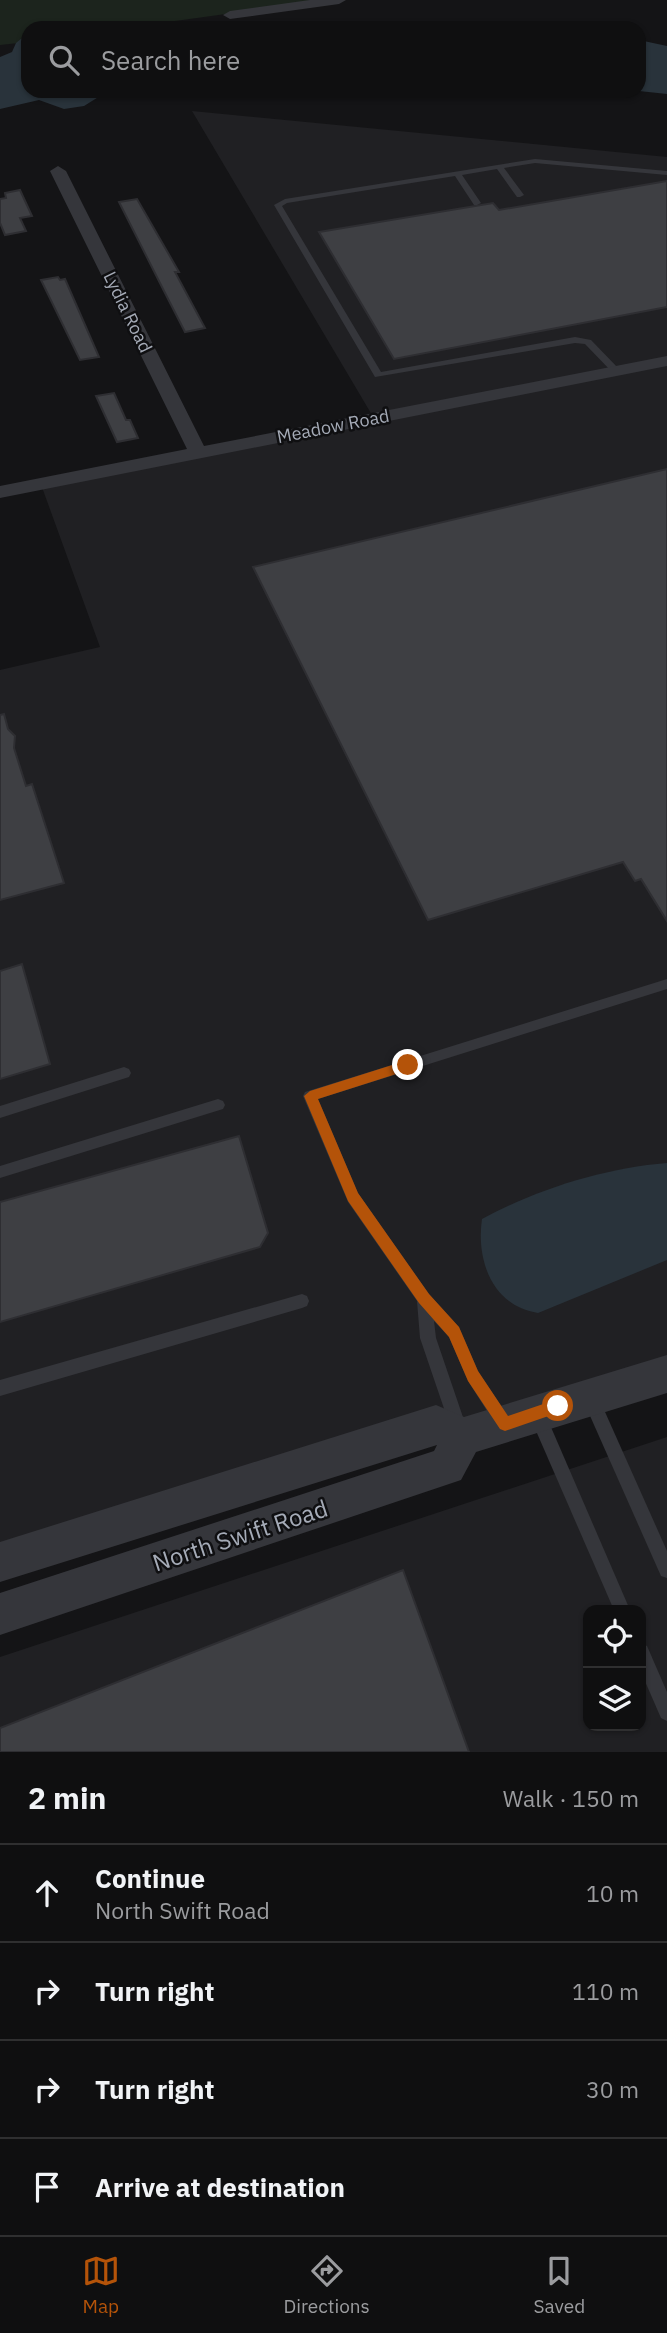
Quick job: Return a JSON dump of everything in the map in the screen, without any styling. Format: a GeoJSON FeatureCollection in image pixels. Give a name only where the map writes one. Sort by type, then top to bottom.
{"type":"FeatureCollection","features":[{"type":"Feature","properties":{"kind":"street"},"geometry":{"type":"LineString","coordinates":[[230,15],[340,0]]}},
{"type":"Feature","properties":{"kind":"street","name":"Lydia Road"},"geometry":{"type":"LineString","coordinates":[[58,171],[198,453]]}},
{"type":"Feature","properties":{"kind":"street","name":"Meadow Road"},"geometry":{"type":"LineString","coordinates":[[0,492],[667,361]]}},
{"type":"Feature","properties":{"kind":"street"},"geometry":{"type":"LineString","coordinates":[[0,1562],[436,1424],[463,1437],[667,1374]]}},
{"type":"Feature","properties":{"kind":"street","name":"North Swift Road"},"geometry":{"type":"LineString","coordinates":[[0,1614],[447,1466],[463,1437]]}},
{"type":"Feature","properties":{"kind":"lane"},"geometry":{"type":"LineString","coordinates":[[616,371],[588,342],[575,340],[378,376],[278,205],[285,201],[535,161],[667,173]]}},
{"type":"Feature","properties":{"kind":"lane"},"geometry":{"type":"LineString","coordinates":[[499,167],[520,195]]}},
{"type":"Feature","properties":{"kind":"lane"},"geometry":{"type":"LineString","coordinates":[[457,174],[477,203]]}},
{"type":"Feature","properties":{"kind":"lane"},"geometry":{"type":"LineString","coordinates":[[619,1605],[520,1419],[473,1376],[454,1332],[424,1298],[353,1197],[310,1096],[667,984]]}},
{"type":"Feature","properties":{"kind":"lane"},"geometry":{"type":"LineString","coordinates":[[0,1112],[124,1073]]}},
{"type":"Feature","properties":{"kind":"lane"},"geometry":{"type":"LineString","coordinates":[[0,1172],[218,1105]]}},
{"type":"Feature","properties":{"kind":"lane"},"geometry":{"type":"LineString","coordinates":[[424,1298],[428,1338],[463,1437]]}},
{"type":"Feature","properties":{"kind":"lane"},"geometry":{"type":"LineString","coordinates":[[0,1388],[302,1301]]}},
{"type":"Feature","properties":{"kind":"lane"},"geometry":{"type":"LineString","coordinates":[[590,1397],[667,1570]]}},
{"type":"Feature","properties":{"kind":"lane"},"geometry":{"type":"LineString","coordinates":[[646,1664],[667,1712]]}},
{"type":"Feature","properties":{"kind":"shaded area"},"geometry":{"type":"Polygon","coordinates":[[[0,0],[326,0],[175,21],[21,21],[21,43],[0,45],[0,0]]]}},
{"type":"Feature","properties":{"kind":"shaded area"},"geometry":{"type":"Polygon","coordinates":[[[21,39],[21,98],[97,98],[84,106],[64,109],[39,100],[0,109],[0,57],[12,52],[21,39]]]}},
{"type":"Feature","properties":{"kind":"shaded area"},"geometry":{"type":"Polygon","coordinates":[[[646,42],[667,46],[667,94],[646,92],[646,42]]]}},
{"type":"Feature","properties":{"kind":"shaded area"},"geometry":{"type":"Polygon","coordinates":[[[192,111],[667,157],[667,1365],[0,1577],[0,670],[100,647],[39,479],[372,415],[192,111]]]}},
{"type":"Feature","properties":{"kind":"shaded area"},"geometry":{"type":"Polygon","coordinates":[[[667,1163],[667,1260],[538,1313],[522,1309],[498,1291],[485,1265],[482,1219],[548,1189],[596,1175],[667,1163]]]}},
{"type":"Feature","properties":{"kind":"shaded area"},"geometry":{"type":"Polygon","coordinates":[[[667,1437],[667,1752],[0,1752],[0,1657],[667,1437]]]}},
{"type":"Feature","properties":{"kind":"building"},"geometry":{"type":"Polygon","coordinates":[[[667,181],[667,307],[394,359],[319,232],[493,203],[499,210],[667,181]]]}},
{"type":"Feature","properties":{"kind":"building"},"geometry":{"type":"Polygon","coordinates":[[[20,190],[32,216],[20,218],[26,231],[5,235],[0,223],[0,199],[6,198],[5,193],[20,190]]]}},
{"type":"Feature","properties":{"kind":"building"},"geometry":{"type":"Polygon","coordinates":[[[137,199],[179,272],[175,272],[205,328],[185,332],[119,202],[137,199]]]}},
{"type":"Feature","properties":{"kind":"building"},"geometry":{"type":"Polygon","coordinates":[[[58,277],[60,280],[65,279],[99,357],[80,360],[41,280],[58,277]]]}},
{"type":"Feature","properties":{"kind":"building"},"geometry":{"type":"Polygon","coordinates":[[[114,393],[126,420],[130,420],[138,438],[117,442],[96,396],[114,393]]]}},
{"type":"Feature","properties":{"kind":"building"},"geometry":{"type":"Polygon","coordinates":[[[667,469],[667,921],[641,879],[635,881],[623,862],[428,920],[253,567],[667,469]]]}},
{"type":"Feature","properties":{"kind":"building"},"geometry":{"type":"Polygon","coordinates":[[[4,714],[8,729],[15,736],[14,748],[26,786],[32,784],[64,883],[0,900],[0,715],[4,714]]]}},
{"type":"Feature","properties":{"kind":"building"},"geometry":{"type":"Polygon","coordinates":[[[22,964],[50,1064],[0,1079],[0,971],[22,964]]]}},
{"type":"Feature","properties":{"kind":"building"},"geometry":{"type":"Polygon","coordinates":[[[239,1136],[268,1233],[260,1247],[0,1322],[0,1202],[239,1136]]]}},
{"type":"Feature","properties":{"kind":"building"},"geometry":{"type":"Polygon","coordinates":[[[403,1570],[469,1752],[0,1752],[0,1728],[403,1570]]]}},
{"type":"Feature","properties":{"kind":"route"},"geometry":{"type":"LineString","coordinates":[[408,1065],[310,1096],[353,1197],[424,1298],[454,1332],[473,1376],[505,1424],[558,1406]]}}]}
